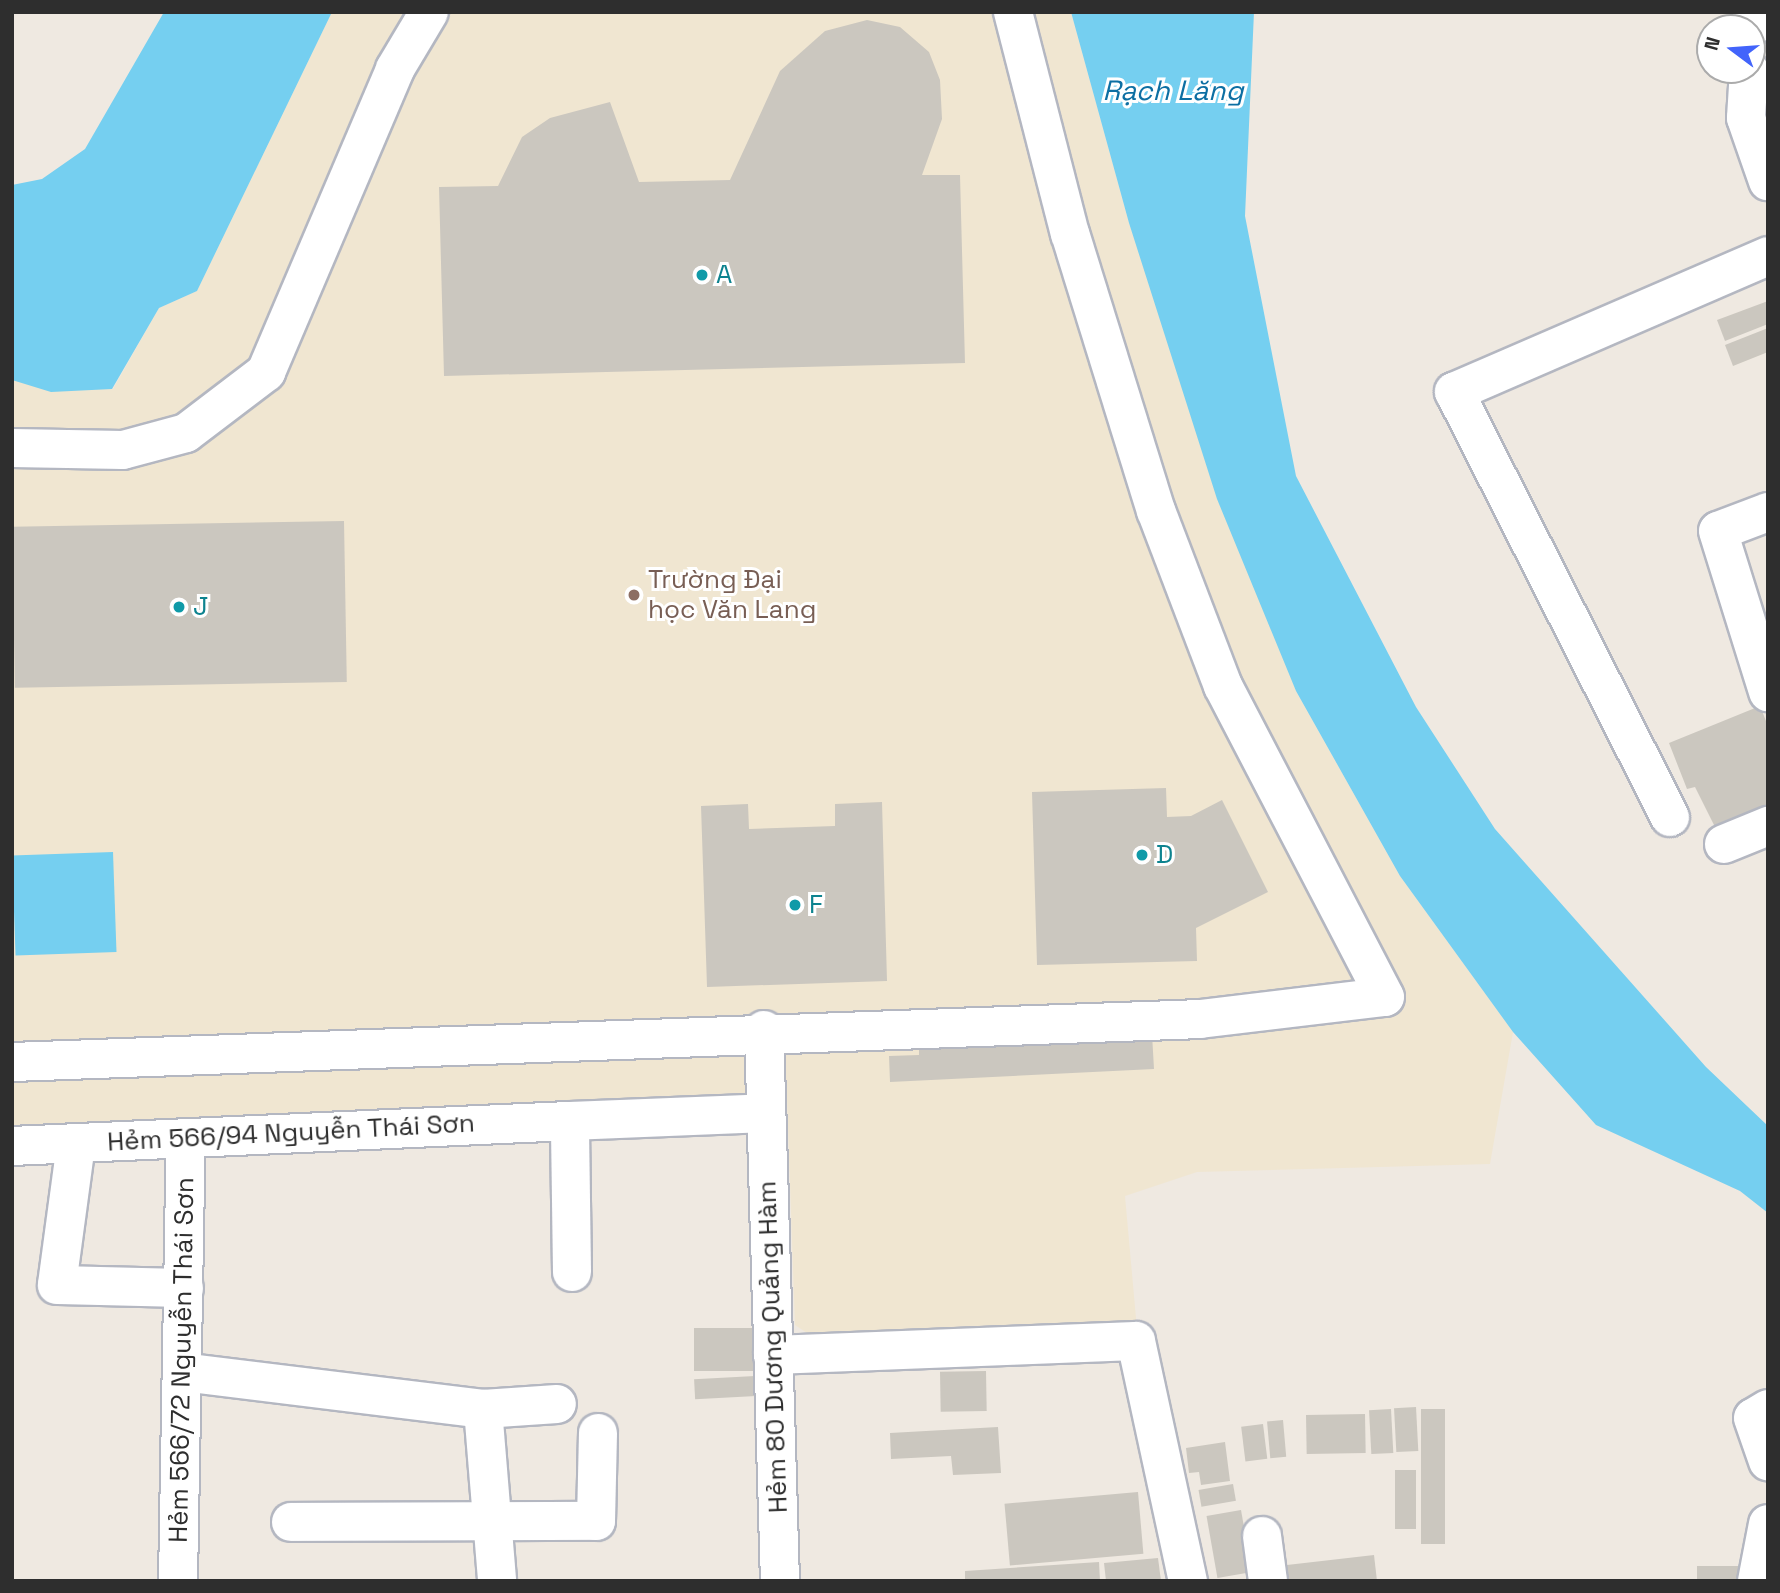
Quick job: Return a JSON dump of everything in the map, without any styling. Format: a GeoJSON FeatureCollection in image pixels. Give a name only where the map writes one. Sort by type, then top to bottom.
{"type":"FeatureCollection","features":[{"type":"Feature","properties":{"kind":"street"},"geometry":{"type":"LineString","coordinates":[[12,448],[123,450],[186,433],[267,372],[395,69],[429,12]]}},
{"type":"Feature","properties":{"kind":"street"},"geometry":{"type":"LineString","coordinates":[[12,1062],[764,1030],[1200,1019],[1385,997],[1223,686],[1156,510],[1078,260],[1013,12]]}},
{"type":"Feature","properties":{"kind":"street"},"geometry":{"type":"LineString","coordinates":[[1748,84],[1746,118],[1768,181]]}},
{"type":"Feature","properties":{"kind":"street"},"geometry":{"type":"LineString","coordinates":[[1670,817],[1454,393],[1768,256]]}},
{"type":"Feature","properties":{"kind":"street"},"geometry":{"type":"LineString","coordinates":[[1768,512],[1718,531],[1768,692]]}},
{"type":"Feature","properties":{"kind":"street"},"geometry":{"type":"LineString","coordinates":[[1724,844],[1768,825]]}},
{"type":"Feature","properties":{"kind":"street","name":"Hẻm 80 Dương Quảng Hàm"},"geometry":{"type":"LineString","coordinates":[[764,1030],[780,1581]]}},
{"type":"Feature","properties":{"kind":"street","name":"Hẻm 566/94 Nguyễn Thái Sơn"},"geometry":{"type":"LineString","coordinates":[[12,1146],[766,1113]]}},
{"type":"Feature","properties":{"kind":"street"},"geometry":{"type":"LineString","coordinates":[[570,1121],[572,1272]]}},
{"type":"Feature","properties":{"kind":"street","name":"Hẻm 566/72 Nguyễn Thái Sơn"},"geometry":{"type":"LineString","coordinates":[[178,1581],[186,1139]]}},
{"type":"Feature","properties":{"kind":"street"},"geometry":{"type":"LineString","coordinates":[[76,1143],[57,1285],[184,1288]]}},
{"type":"Feature","properties":{"kind":"street"},"geometry":{"type":"LineString","coordinates":[[773,1355],[1136,1341],[1188,1581]]}},
{"type":"Feature","properties":{"kind":"street"},"geometry":{"type":"LineString","coordinates":[[182,1372],[483,1409],[557,1404]]}},
{"type":"Feature","properties":{"kind":"street"},"geometry":{"type":"LineString","coordinates":[[483,1409],[497,1581]]}},
{"type":"Feature","properties":{"kind":"street"},"geometry":{"type":"LineString","coordinates":[[1760,1414],[1768,1461]]}},
{"type":"Feature","properties":{"kind":"street"},"geometry":{"type":"LineString","coordinates":[[291,1522],[492,1519],[596,1521],[598,1433]]}},
{"type":"Feature","properties":{"kind":"street"},"geometry":{"type":"LineString","coordinates":[[1757,1581],[1768,1524]]}},
{"type":"Feature","properties":{"kind":"street"},"geometry":{"type":"LineString","coordinates":[[1262,1536],[1268,1581]]}},
{"type":"Feature","properties":{"kind":"shaded area","name":"Trường Đại học Văn Lang"},"geometry":{"type":"Polygon","coordinates":[[[332,12],[1071,12],[1129,223],[1296,691],[1400,876],[1513,1032],[1490,1164],[1197,1172],[1125,1196],[1137,1329],[822,1343],[795,1325],[787,1099],[12,1131],[12,380],[113,389],[159,308],[197,291],[332,12]]]}},
{"type":"Feature","properties":{"kind":"water"},"geometry":{"type":"Polygon","coordinates":[[[164,12],[332,12],[197,291],[159,308],[112,389],[51,392],[12,380],[12,185],[42,179],[85,149],[164,12]]]}},
{"type":"Feature","properties":{"kind":"water","name":"Rạch Lăng"},"geometry":{"type":"Polygon","coordinates":[[[1071,12],[1254,12],[1245,216],[1296,476],[1416,707],[1495,829],[1706,1067],[1768,1126],[1768,1213],[1740,1191],[1596,1125],[1513,1032],[1400,876],[1296,691],[1217,499],[1129,223],[1071,12]]]}},
{"type":"Feature","properties":{"kind":"water"},"geometry":{"type":"Polygon","coordinates":[[[113,852],[116,952],[16,955],[12,856],[113,852]]]}},
{"type":"Feature","properties":{"kind":"building","name":"A"},"geometry":{"type":"Polygon","coordinates":[[[867,20],[900,27],[929,52],[940,80],[942,119],[922,175],[960,175],[965,363],[444,376],[439,187],[498,186],[522,137],[550,118],[610,102],[639,182],[730,180],[780,71],[825,31],[867,20]]]}},
{"type":"Feature","properties":{"kind":"building"},"geometry":{"type":"Polygon","coordinates":[[[1768,301],[1768,324],[1725,341],[1717,320],[1768,301]]]}},
{"type":"Feature","properties":{"kind":"building"},"geometry":{"type":"Polygon","coordinates":[[[1768,328],[1768,352],[1733,366],[1725,345],[1768,328]]]}},
{"type":"Feature","properties":{"kind":"building","name":"J"},"geometry":{"type":"Polygon","coordinates":[[[344,521],[347,682],[15,688],[12,527],[344,521]]]}},
{"type":"Feature","properties":{"kind":"building"},"geometry":{"type":"Polygon","coordinates":[[[1760,706],[1768,726],[1768,810],[1717,831],[1695,787],[1687,789],[1669,743],[1760,706]]]}},
{"type":"Feature","properties":{"kind":"building","name":"D"},"geometry":{"type":"Polygon","coordinates":[[[1166,788],[1167,817],[1191,816],[1222,800],[1268,892],[1196,928],[1197,961],[1037,965],[1032,792],[1166,788]]]}},
{"type":"Feature","properties":{"kind":"building","name":"F"},"geometry":{"type":"Polygon","coordinates":[[[882,802],[887,981],[707,987],[701,806],[748,804],[749,829],[835,826],[835,804],[882,802]]]}},
{"type":"Feature","properties":{"kind":"building"},"geometry":{"type":"Polygon","coordinates":[[[1152,1034],[1154,1069],[890,1082],[889,1056],[919,1055],[919,1046],[1152,1034]]]}},
{"type":"Feature","properties":{"kind":"building"},"geometry":{"type":"Polygon","coordinates":[[[694,1328],[758,1328],[758,1371],[694,1371],[694,1328]]]}},
{"type":"Feature","properties":{"kind":"building"},"geometry":{"type":"Polygon","coordinates":[[[986,1371],[987,1411],[941,1412],[940,1372],[986,1371]]]}},
{"type":"Feature","properties":{"kind":"building"},"geometry":{"type":"Polygon","coordinates":[[[755,1376],[756,1396],[695,1399],[694,1379],[755,1376]]]}},
{"type":"Feature","properties":{"kind":"building"},"geometry":{"type":"Polygon","coordinates":[[[1416,1407],[1418,1451],[1396,1452],[1394,1408],[1416,1407]]]}},
{"type":"Feature","properties":{"kind":"building"},"geometry":{"type":"Polygon","coordinates":[[[1391,1409],[1393,1453],[1371,1454],[1369,1410],[1391,1409]]]}},
{"type":"Feature","properties":{"kind":"building"},"geometry":{"type":"Polygon","coordinates":[[[1421,1409],[1445,1409],[1445,1544],[1421,1544],[1421,1409]]]}},
{"type":"Feature","properties":{"kind":"building"},"geometry":{"type":"Polygon","coordinates":[[[1365,1414],[1366,1453],[1307,1454],[1306,1415],[1365,1414]]]}},
{"type":"Feature","properties":{"kind":"building"},"geometry":{"type":"Polygon","coordinates":[[[1283,1420],[1286,1457],[1270,1458],[1267,1421],[1283,1420]]]}},
{"type":"Feature","properties":{"kind":"building"},"geometry":{"type":"Polygon","coordinates":[[[1263,1424],[1267,1459],[1245,1461],[1241,1427],[1263,1424]]]}},
{"type":"Feature","properties":{"kind":"building"},"geometry":{"type":"Polygon","coordinates":[[[998,1427],[1001,1473],[953,1475],[951,1456],[891,1459],[890,1433],[998,1427]]]}},
{"type":"Feature","properties":{"kind":"building"},"geometry":{"type":"Polygon","coordinates":[[[1225,1442],[1230,1481],[1201,1485],[1199,1472],[1189,1473],[1186,1448],[1225,1442]]]}},
{"type":"Feature","properties":{"kind":"building"},"geometry":{"type":"Polygon","coordinates":[[[1395,1470],[1416,1470],[1416,1529],[1395,1529],[1395,1470]]]}},
{"type":"Feature","properties":{"kind":"building"},"geometry":{"type":"Polygon","coordinates":[[[1233,1484],[1236,1501],[1201,1507],[1199,1490],[1233,1484]]]}},
{"type":"Feature","properties":{"kind":"building"},"geometry":{"type":"Polygon","coordinates":[[[1138,1492],[1143,1554],[1010,1565],[1005,1504],[1138,1492]]]}},
{"type":"Feature","properties":{"kind":"building"},"geometry":{"type":"Polygon","coordinates":[[[1241,1510],[1252,1572],[1217,1578],[1207,1516],[1241,1510]]]}},
{"type":"Feature","properties":{"kind":"building"},"geometry":{"type":"Polygon","coordinates":[[[1374,1555],[1377,1581],[1289,1581],[1287,1565],[1374,1555]]]}},
{"type":"Feature","properties":{"kind":"building"},"geometry":{"type":"Polygon","coordinates":[[[1158,1558],[1161,1581],[1106,1581],[1104,1563],[1158,1558]]]}},
{"type":"Feature","properties":{"kind":"building"},"geometry":{"type":"Polygon","coordinates":[[[1099,1562],[1100,1581],[965,1581],[965,1571],[1099,1562]]]}},
{"type":"Feature","properties":{"kind":"building"},"geometry":{"type":"Polygon","coordinates":[[[1697,1566],[1738,1566],[1738,1581],[1697,1581],[1697,1566]]]}},
{"type":"Feature","properties":{"kind":"place","name":"A"},"geometry":{"type":"Point","coordinates":[702,275]}},
{"type":"Feature","properties":{"kind":"place","name":"Trường Đại học Văn Lang"},"geometry":{"type":"Point","coordinates":[634,595]}},
{"type":"Feature","properties":{"kind":"place","name":"J"},"geometry":{"type":"Point","coordinates":[179,607]}},
{"type":"Feature","properties":{"kind":"place","name":"D"},"geometry":{"type":"Point","coordinates":[1142,855]}},
{"type":"Feature","properties":{"kind":"place","name":"F"},"geometry":{"type":"Point","coordinates":[795,905]}}]}
